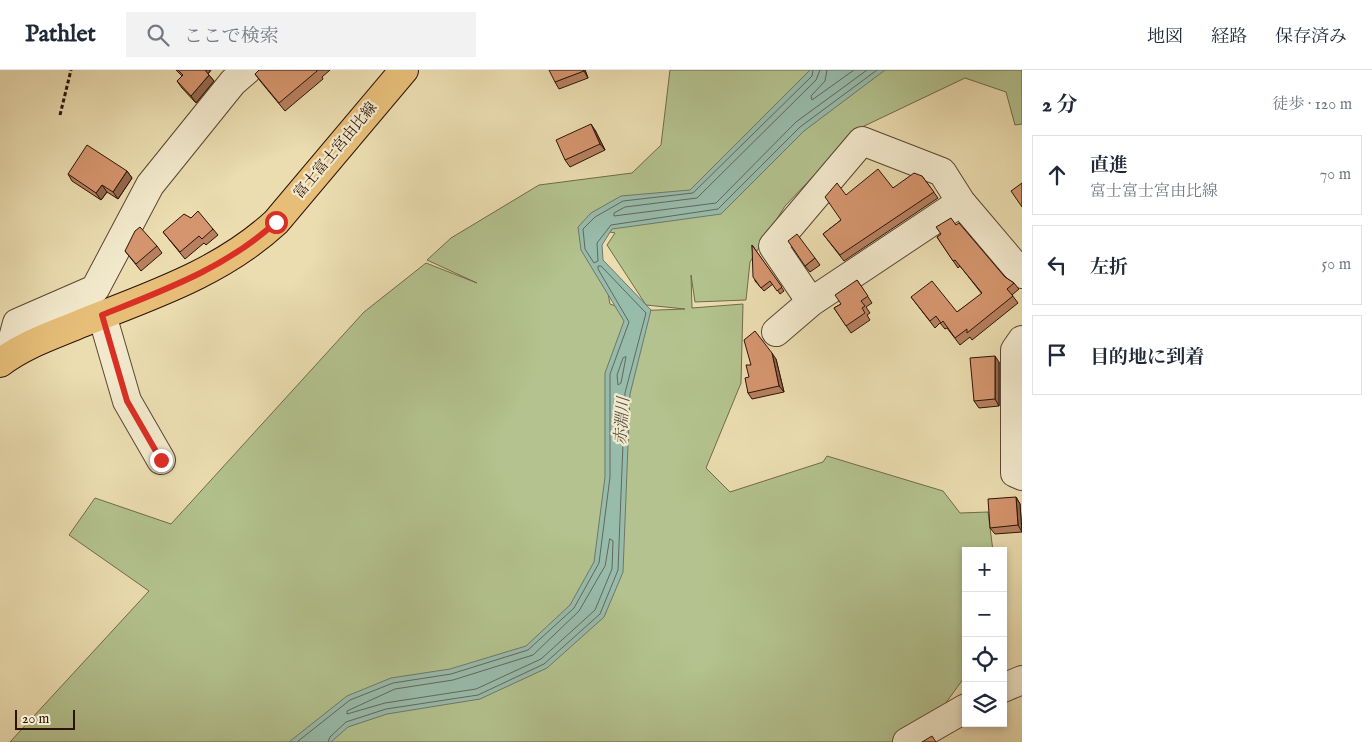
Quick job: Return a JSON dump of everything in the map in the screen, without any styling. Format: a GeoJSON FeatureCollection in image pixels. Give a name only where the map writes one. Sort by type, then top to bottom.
{"type":"FeatureCollection","features":[{"type":"Feature","properties":{"kind":"main road","name":"富士富士宮由比線"},"geometry":{"type":"LineString","coordinates":[[4,360],[29,344],[208,271],[258,238],[276,222],[404,70]]}},
{"type":"Feature","properties":{"kind":"street"},"geometry":{"type":"LineString","coordinates":[[4,360],[16,322],[96,289],[150,185],[233,82],[247,70]]}},
{"type":"Feature","properties":{"kind":"street"},"geometry":{"type":"LineString","coordinates":[[811,302],[773,246],[862,141],[942,172],[961,202],[1022,274]]}},
{"type":"Feature","properties":{"kind":"street"},"geometry":{"type":"LineString","coordinates":[[776,332],[811,302],[961,202]]}},
{"type":"Feature","properties":{"kind":"street"},"geometry":{"type":"LineString","coordinates":[[102,315],[127,401],[161,460]]}},
{"type":"Feature","properties":{"kind":"street"},"geometry":{"type":"LineString","coordinates":[[1022,340],[1015,350],[1015,473],[1022,476]]}},
{"type":"Feature","properties":{"kind":"street"},"geometry":{"type":"LineString","coordinates":[[1007,686],[1022,680]]}},
{"type":"Feature","properties":{"kind":"street"},"geometry":{"type":"LineString","coordinates":[[907,742],[962,710]]}},
{"type":"Feature","properties":{"kind":"path"},"geometry":{"type":"LineString","coordinates":[[60,115],[71,70]]}},
{"type":"Feature","properties":{"kind":"green space"},"geometry":{"type":"Polygon","coordinates":[[[670,70],[1022,70],[1022,124],[1015,125],[1006,92],[965,78],[860,128],[785,206],[750,262],[746,300],[695,302],[691,275],[692,308],[743,304],[741,383],[706,468],[730,492],[823,462],[827,456],[943,491],[960,513],[988,512],[992,547],[962,547],[962,681],[935,718],[896,742],[10,742],[149,591],[69,535],[95,498],[171,524],[364,312],[426,263],[477,283],[427,260],[451,238],[539,185],[632,173],[661,145],[670,70]],[[596,229],[610,304],[630,311],[685,309],[646,305],[607,245],[615,233],[596,229]]]}},
{"type":"Feature","properties":{"kind":"water","name":"赤淵川"},"geometry":{"type":"Polygon","coordinates":[[[810,70],[885,70],[804,131],[721,214],[612,229],[602,245],[603,260],[651,310],[630,394],[623,572],[604,617],[547,668],[480,699],[387,714],[348,727],[331,742],[289,742],[347,696],[391,678],[450,669],[526,646],[570,605],[594,562],[605,477],[605,373],[624,321],[581,250],[578,227],[591,213],[621,196],[690,190],[810,70]]]}},
{"type":"Feature","properties":{"kind":"building"},"geometry":{"type":"Polygon","coordinates":[[[178,70],[205,70],[209,75],[191,96],[177,81],[183,75],[178,70]]]}},
{"type":"Feature","properties":{"kind":"building"},"geometry":{"type":"Polygon","coordinates":[[[259,70],[317,71],[279,103],[255,74],[259,70]]]}},
{"type":"Feature","properties":{"kind":"building"},"geometry":{"type":"Polygon","coordinates":[[[549,70],[583,70],[584,71],[555,82],[549,70]]]}},
{"type":"Feature","properties":{"kind":"building"},"geometry":{"type":"Polygon","coordinates":[[[591,124],[600,144],[565,160],[556,140],[591,124]]]}},
{"type":"Feature","properties":{"kind":"building"},"geometry":{"type":"Polygon","coordinates":[[[87,145],[127,171],[113,192],[102,185],[96,193],[68,174],[87,145]]]}},
{"type":"Feature","properties":{"kind":"building"},"geometry":{"type":"Polygon","coordinates":[[[878,169],[893,188],[914,173],[922,176],[934,192],[840,255],[823,234],[841,220],[825,197],[837,183],[846,195],[878,169]]]}},
{"type":"Feature","properties":{"kind":"building"},"geometry":{"type":"Polygon","coordinates":[[[1022,183],[1022,207],[1011,191],[1022,183]]]}},
{"type":"Feature","properties":{"kind":"building"},"geometry":{"type":"Polygon","coordinates":[[[198,211],[213,229],[202,239],[199,236],[180,252],[163,232],[184,214],[191,218],[198,211]]]}},
{"type":"Feature","properties":{"kind":"building"},"geometry":{"type":"Polygon","coordinates":[[[951,218],[956,225],[959,223],[1005,277],[1014,283],[1007,289],[1013,296],[967,333],[967,329],[955,338],[943,321],[941,323],[936,316],[930,321],[911,297],[932,281],[957,312],[982,293],[955,260],[953,261],[937,237],[941,234],[936,227],[951,218]]]}},
{"type":"Feature","properties":{"kind":"building"},"geometry":{"type":"Polygon","coordinates":[[[140,227],[157,246],[136,264],[125,251],[135,231],[140,227]]]}},
{"type":"Feature","properties":{"kind":"building"},"geometry":{"type":"Polygon","coordinates":[[[797,234],[815,258],[805,266],[788,241],[797,234]]]}},
{"type":"Feature","properties":{"kind":"building"},"geometry":{"type":"Polygon","coordinates":[[[752,245],[782,287],[777,291],[770,281],[761,288],[753,277],[752,245]]]}},
{"type":"Feature","properties":{"kind":"building"},"geometry":{"type":"Polygon","coordinates":[[[857,280],[868,296],[861,301],[865,306],[862,308],[865,313],[846,326],[834,308],[841,304],[835,295],[857,280]]]}},
{"type":"Feature","properties":{"kind":"building"},"geometry":{"type":"Polygon","coordinates":[[[755,331],[772,353],[779,386],[748,393],[745,378],[749,377],[746,365],[751,365],[744,340],[755,331]]]}},
{"type":"Feature","properties":{"kind":"building"},"geometry":{"type":"Polygon","coordinates":[[[995,356],[995,399],[974,401],[970,358],[995,356]]]}},
{"type":"Feature","properties":{"kind":"building"},"geometry":{"type":"Polygon","coordinates":[[[1016,497],[1018,525],[990,528],[988,499],[1016,497]]]}},
{"type":"Feature","properties":{"kind":"building"},"geometry":{"type":"Polygon","coordinates":[[[932,736],[936,742],[922,742],[932,736]]]}},
{"type":"Feature","properties":{"kind":"route"},"geometry":{"type":"LineString","coordinates":[[161,460],[127,401],[102,315],[185,282],[215,267],[258,238],[276,222]]}}]}
